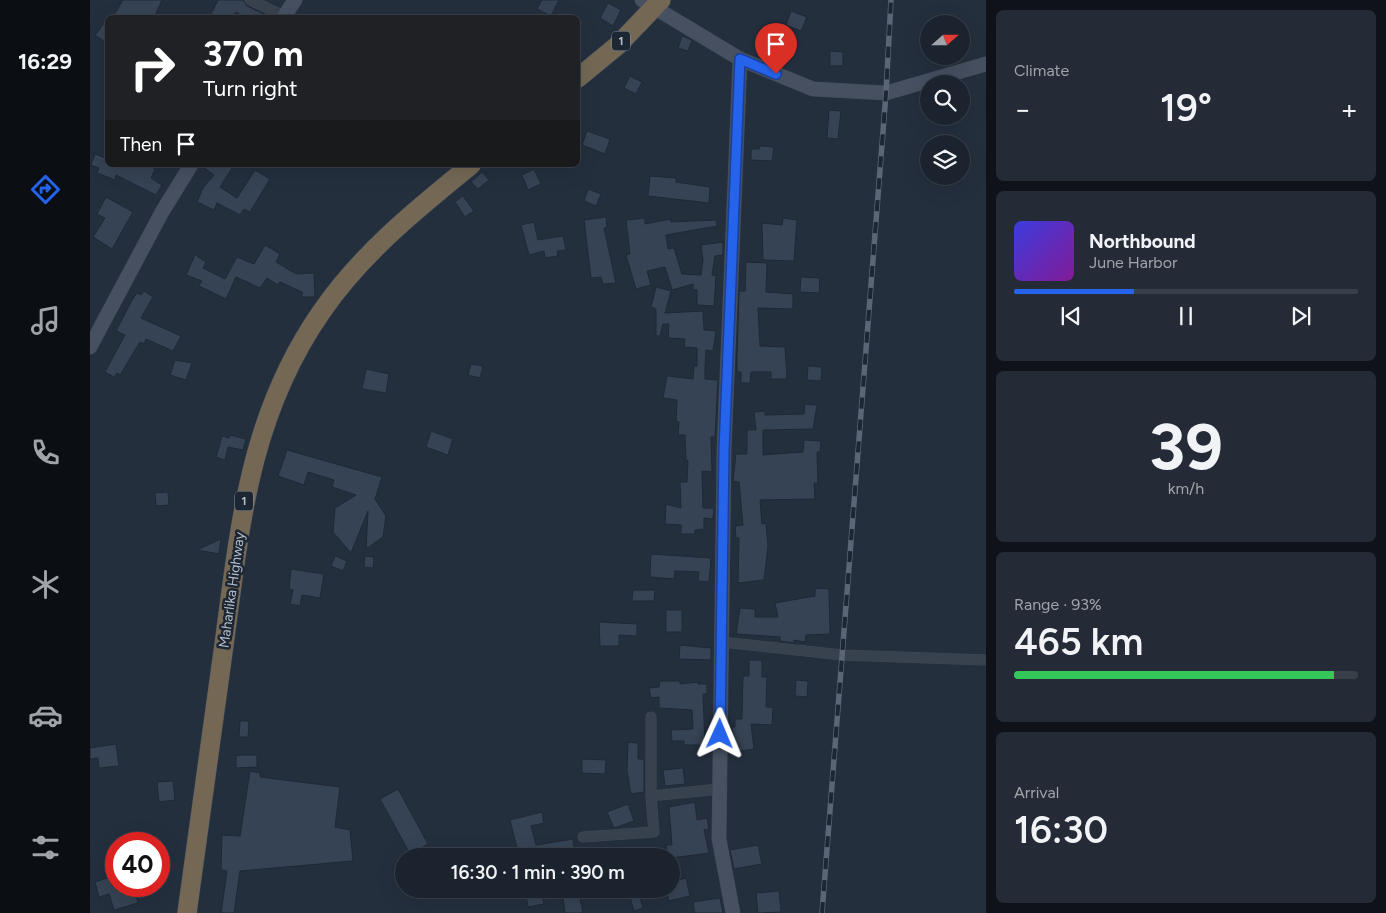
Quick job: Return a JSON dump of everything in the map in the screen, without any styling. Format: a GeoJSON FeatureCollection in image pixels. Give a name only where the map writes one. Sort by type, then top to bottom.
{"type":"FeatureCollection","features":[{"type":"Feature","properties":{"kind":"highway","name":"1"},"geometry":{"type":"LineString","coordinates":[[580,76],[618,45],[653,3]]}},
{"type":"Feature","properties":{"kind":"highway","name":"Maharlika Highway"},"geometry":{"type":"LineString","coordinates":[[187,913],[244,499],[266,420],[290,364],[322,311],[362,262],[408,216],[469,167]]}},
{"type":"Feature","properties":{"kind":"street"},"geometry":{"type":"LineString","coordinates":[[250,0],[280,15]]}},
{"type":"Feature","properties":{"kind":"street"},"geometry":{"type":"LineString","coordinates":[[285,15],[295,0]]}},
{"type":"Feature","properties":{"kind":"street"},"geometry":{"type":"LineString","coordinates":[[653,3],[740,59],[813,89],[886,93],[986,64]]}},
{"type":"Feature","properties":{"kind":"street"},"geometry":{"type":"LineString","coordinates":[[732,913],[718,839],[724,451],[740,59]]}},
{"type":"Feature","properties":{"kind":"street"},"geometry":{"type":"LineString","coordinates":[[90,347],[162,212],[190,167]]}},
{"type":"Feature","properties":{"kind":"street"},"geometry":{"type":"LineString","coordinates":[[722,642],[842,655],[986,660]]}},
{"type":"Feature","properties":{"kind":"street"},"geometry":{"type":"LineString","coordinates":[[583,837],[654,832],[651,796],[651,717]]}},
{"type":"Feature","properties":{"kind":"street"},"geometry":{"type":"LineString","coordinates":[[651,796],[719,788]]}},
{"type":"Feature","properties":{"kind":"building"},"geometry":{"type":"Polygon","coordinates":[[[123,0],[162,0],[155,15],[114,15],[123,0]]]}},
{"type":"Feature","properties":{"kind":"building"},"geometry":{"type":"Polygon","coordinates":[[[218,0],[243,0],[247,6],[264,14],[241,15],[236,12],[234,15],[210,15],[218,0]]]}},
{"type":"Feature","properties":{"kind":"building"},"geometry":{"type":"Polygon","coordinates":[[[542,0],[559,0],[552,15],[537,9],[542,0]]]}},
{"type":"Feature","properties":{"kind":"building"},"geometry":{"type":"Polygon","coordinates":[[[608,3],[621,10],[613,26],[600,18],[608,3]]]}},
{"type":"Feature","properties":{"kind":"building"},"geometry":{"type":"Polygon","coordinates":[[[791,11],[807,17],[801,31],[786,25],[791,11]]]}},
{"type":"Feature","properties":{"kind":"building"},"geometry":{"type":"Polygon","coordinates":[[[105,22],[105,42],[95,35],[105,22]]]}},
{"type":"Feature","properties":{"kind":"building"},"geometry":{"type":"Polygon","coordinates":[[[682,36],[692,40],[688,51],[678,48],[682,36]]]}},
{"type":"Feature","properties":{"kind":"building"},"geometry":{"type":"Polygon","coordinates":[[[830,51],[843,52],[843,66],[830,66],[830,51]]]}},
{"type":"Feature","properties":{"kind":"building"},"geometry":{"type":"Polygon","coordinates":[[[630,76],[642,82],[636,94],[624,88],[630,76]]]}},
{"type":"Feature","properties":{"kind":"building"},"geometry":{"type":"Polygon","coordinates":[[[829,110],[841,111],[838,139],[827,138],[829,110]]]}},
{"type":"Feature","properties":{"kind":"building"},"geometry":{"type":"Polygon","coordinates":[[[587,131],[610,139],[605,154],[582,145],[587,131]]]}},
{"type":"Feature","properties":{"kind":"building"},"geometry":{"type":"Polygon","coordinates":[[[760,146],[774,147],[772,161],[751,160],[751,149],[759,149],[760,146]]]}},
{"type":"Feature","properties":{"kind":"building"},"geometry":{"type":"Polygon","coordinates":[[[95,154],[105,158],[105,167],[152,167],[155,169],[151,178],[162,185],[156,195],[116,175],[115,180],[97,173],[99,168],[91,165],[95,154]]]}},
{"type":"Feature","properties":{"kind":"building"},"geometry":{"type":"Polygon","coordinates":[[[203,167],[233,167],[220,187],[237,198],[255,170],[270,179],[250,212],[244,209],[240,215],[217,203],[214,210],[197,202],[203,188],[214,175],[203,167]]]}},
{"type":"Feature","properties":{"kind":"building"},"geometry":{"type":"Polygon","coordinates":[[[534,169],[541,184],[528,190],[522,175],[534,169]]]}},
{"type":"Feature","properties":{"kind":"building"},"geometry":{"type":"Polygon","coordinates":[[[482,172],[489,180],[478,189],[471,182],[482,172]]]}},
{"type":"Feature","properties":{"kind":"building"},"geometry":{"type":"Polygon","coordinates":[[[650,176],[676,178],[676,182],[710,187],[709,203],[648,196],[650,176]]]}},
{"type":"Feature","properties":{"kind":"building"},"geometry":{"type":"Polygon","coordinates":[[[588,189],[601,194],[596,206],[584,201],[588,189]]]}},
{"type":"Feature","properties":{"kind":"building"},"geometry":{"type":"Polygon","coordinates":[[[463,196],[474,211],[465,217],[455,202],[463,196]]]}},
{"type":"Feature","properties":{"kind":"building"},"geometry":{"type":"Polygon","coordinates":[[[106,197],[133,212],[112,249],[93,237],[105,218],[97,214],[106,197]]]}},
{"type":"Feature","properties":{"kind":"building"},"geometry":{"type":"Polygon","coordinates":[[[606,217],[607,227],[604,228],[616,283],[603,284],[601,277],[591,278],[584,220],[606,217]]]}},
{"type":"Feature","properties":{"kind":"building"},"geometry":{"type":"Polygon","coordinates":[[[645,218],[645,224],[670,219],[671,222],[716,220],[717,226],[666,235],[668,249],[674,248],[682,274],[701,275],[703,260],[701,245],[723,242],[723,255],[715,256],[712,275],[716,276],[714,306],[697,305],[697,290],[693,290],[693,284],[672,290],[665,267],[647,271],[651,285],[636,289],[626,255],[630,254],[626,220],[645,218]]]}},
{"type":"Feature","properties":{"kind":"building"},"geometry":{"type":"Polygon","coordinates":[[[783,218],[797,220],[794,261],[763,260],[762,223],[782,225],[783,218]]]}},
{"type":"Feature","properties":{"kind":"building"},"geometry":{"type":"Polygon","coordinates":[[[534,222],[538,240],[563,236],[566,250],[557,251],[558,256],[545,258],[544,251],[529,255],[521,225],[534,222]]]}},
{"type":"Feature","properties":{"kind":"building"},"geometry":{"type":"Polygon","coordinates":[[[265,245],[280,254],[276,262],[291,271],[297,274],[314,273],[315,297],[302,297],[302,292],[280,282],[278,285],[267,278],[260,288],[236,277],[226,299],[199,286],[202,281],[186,275],[195,255],[206,262],[203,268],[225,279],[237,257],[254,264],[265,245]]]}},
{"type":"Feature","properties":{"kind":"building"},"geometry":{"type":"Polygon","coordinates":[[[746,262],[767,263],[766,292],[793,294],[793,309],[758,308],[760,346],[785,347],[787,379],[771,379],[771,372],[751,372],[750,383],[741,383],[741,372],[737,372],[739,291],[745,291],[746,262]]]}},
{"type":"Feature","properties":{"kind":"building"},"geometry":{"type":"Polygon","coordinates":[[[801,277],[820,278],[819,293],[800,292],[801,277]]]}},
{"type":"Feature","properties":{"kind":"building"},"geometry":{"type":"Polygon","coordinates":[[[656,287],[671,291],[665,313],[703,311],[704,330],[716,331],[713,351],[706,350],[705,368],[705,379],[718,380],[715,437],[711,437],[712,472],[702,471],[703,508],[714,508],[713,519],[704,518],[704,529],[695,530],[695,534],[681,534],[681,525],[665,524],[666,504],[681,508],[680,482],[687,482],[688,460],[686,461],[685,435],[678,435],[679,422],[676,421],[677,400],[663,398],[667,376],[693,379],[694,366],[697,366],[697,348],[684,347],[685,339],[668,338],[669,324],[663,324],[660,336],[656,336],[656,309],[651,307],[656,287]]]}},
{"type":"Feature","properties":{"kind":"building"},"geometry":{"type":"Polygon","coordinates":[[[144,291],[153,297],[141,318],[181,336],[173,351],[146,339],[144,344],[140,342],[120,375],[117,373],[114,377],[105,372],[125,335],[116,331],[132,300],[137,293],[141,295],[144,291]]]}},
{"type":"Feature","properties":{"kind":"building"},"geometry":{"type":"Polygon","coordinates":[[[175,360],[192,363],[186,380],[170,375],[175,360]]]}},
{"type":"Feature","properties":{"kind":"building"},"geometry":{"type":"Polygon","coordinates":[[[471,364],[483,366],[480,378],[468,375],[471,364]]]}},
{"type":"Feature","properties":{"kind":"building"},"geometry":{"type":"Polygon","coordinates":[[[808,366],[822,367],[821,381],[807,380],[808,366]]]}},
{"type":"Feature","properties":{"kind":"building"},"geometry":{"type":"Polygon","coordinates":[[[366,369],[389,374],[386,393],[362,389],[366,369]]]}},
{"type":"Feature","properties":{"kind":"building"},"geometry":{"type":"Polygon","coordinates":[[[805,404],[817,405],[813,429],[763,430],[763,455],[803,452],[804,440],[821,441],[820,452],[817,452],[818,483],[814,483],[815,499],[760,500],[762,524],[766,523],[768,546],[764,580],[738,583],[739,538],[736,538],[735,526],[743,525],[739,482],[733,481],[736,454],[747,454],[747,430],[756,430],[754,412],[765,411],[765,415],[804,414],[805,404]]]}},
{"type":"Feature","properties":{"kind":"building"},"geometry":{"type":"Polygon","coordinates":[[[431,431],[453,439],[448,455],[426,447],[431,431]]]}},
{"type":"Feature","properties":{"kind":"building"},"geometry":{"type":"Polygon","coordinates":[[[230,435],[246,439],[243,450],[228,447],[225,460],[216,457],[222,436],[229,438],[230,435]]]}},
{"type":"Feature","properties":{"kind":"building"},"geometry":{"type":"Polygon","coordinates":[[[287,450],[382,477],[375,499],[386,516],[383,537],[366,549],[368,511],[351,553],[333,532],[335,508],[356,495],[332,487],[334,480],[308,472],[304,485],[278,476],[287,450]]]}},
{"type":"Feature","properties":{"kind":"building"},"geometry":{"type":"Polygon","coordinates":[[[168,492],[169,505],[156,506],[155,493],[168,492]]]}},
{"type":"Feature","properties":{"kind":"building"},"geometry":{"type":"Polygon","coordinates":[[[221,539],[219,554],[197,550],[221,539]]]}},
{"type":"Feature","properties":{"kind":"building"},"geometry":{"type":"Polygon","coordinates":[[[651,554],[711,558],[709,582],[698,581],[699,572],[675,571],[674,579],[650,577],[651,554]]]}},
{"type":"Feature","properties":{"kind":"building"},"geometry":{"type":"Polygon","coordinates":[[[335,556],[347,561],[343,571],[331,566],[335,556]]]}},
{"type":"Feature","properties":{"kind":"building"},"geometry":{"type":"Polygon","coordinates":[[[365,556],[374,557],[373,568],[364,567],[365,556]]]}},
{"type":"Feature","properties":{"kind":"building"},"geometry":{"type":"Polygon","coordinates":[[[291,569],[324,574],[320,598],[302,595],[300,606],[290,604],[293,590],[289,589],[291,569]]]}},
{"type":"Feature","properties":{"kind":"building"},"geometry":{"type":"Polygon","coordinates":[[[815,588],[829,589],[830,634],[806,635],[805,642],[794,640],[794,643],[780,641],[780,637],[736,634],[740,608],[755,609],[755,617],[778,617],[775,603],[815,596],[815,588]]]}},
{"type":"Feature","properties":{"kind":"building"},"geometry":{"type":"Polygon","coordinates":[[[633,590],[655,590],[654,601],[632,601],[633,590]]]}},
{"type":"Feature","properties":{"kind":"building"},"geometry":{"type":"Polygon","coordinates":[[[666,610],[682,610],[682,632],[666,632],[666,610]]]}},
{"type":"Feature","properties":{"kind":"building"},"geometry":{"type":"Polygon","coordinates":[[[599,622],[637,624],[637,636],[619,635],[619,646],[600,646],[599,622]]]}},
{"type":"Feature","properties":{"kind":"building"},"geometry":{"type":"Polygon","coordinates":[[[680,645],[711,648],[711,660],[679,659],[680,645]]]}},
{"type":"Feature","properties":{"kind":"building"},"geometry":{"type":"Polygon","coordinates":[[[749,660],[762,660],[762,677],[767,677],[766,707],[773,707],[772,725],[751,724],[754,749],[735,752],[732,727],[735,727],[735,719],[742,719],[743,676],[749,676],[749,660]]]}},
{"type":"Feature","properties":{"kind":"building"},"geometry":{"type":"Polygon","coordinates":[[[796,680],[808,681],[807,697],[795,696],[796,680]]]}},
{"type":"Feature","properties":{"kind":"building"},"geometry":{"type":"Polygon","coordinates":[[[660,681],[680,681],[680,684],[698,682],[698,684],[707,684],[707,694],[703,694],[705,745],[684,745],[684,741],[672,741],[671,730],[693,729],[692,710],[659,708],[659,697],[651,698],[649,688],[659,687],[660,681]]]}},
{"type":"Feature","properties":{"kind":"building"},"geometry":{"type":"Polygon","coordinates":[[[240,721],[249,721],[248,737],[239,737],[240,721]]]}},
{"type":"Feature","properties":{"kind":"building"},"geometry":{"type":"Polygon","coordinates":[[[628,742],[638,743],[638,759],[644,759],[644,792],[631,794],[627,771],[628,742]]]}},
{"type":"Feature","properties":{"kind":"building"},"geometry":{"type":"Polygon","coordinates":[[[116,744],[119,766],[99,768],[98,758],[90,759],[90,748],[116,744]]]}},
{"type":"Feature","properties":{"kind":"building"},"geometry":{"type":"Polygon","coordinates":[[[257,755],[257,767],[236,768],[236,756],[257,755]]]}},
{"type":"Feature","properties":{"kind":"building"},"geometry":{"type":"Polygon","coordinates":[[[582,759],[606,760],[605,774],[582,773],[582,759]]]}},
{"type":"Feature","properties":{"kind":"building"},"geometry":{"type":"Polygon","coordinates":[[[683,768],[685,784],[665,786],[663,770],[683,768]]]}},
{"type":"Feature","properties":{"kind":"building"},"geometry":{"type":"Polygon","coordinates":[[[250,771],[260,773],[260,777],[340,787],[335,827],[350,830],[353,861],[240,871],[234,913],[221,913],[227,871],[221,870],[222,835],[240,836],[250,771]]]}},
{"type":"Feature","properties":{"kind":"building"},"geometry":{"type":"Polygon","coordinates":[[[173,781],[175,800],[159,802],[157,782],[173,781]]]}},
{"type":"Feature","properties":{"kind":"building"},"geometry":{"type":"Polygon","coordinates":[[[398,789],[428,844],[421,848],[407,848],[380,799],[398,789]]]}},
{"type":"Feature","properties":{"kind":"building"},"geometry":{"type":"Polygon","coordinates":[[[695,802],[697,820],[707,818],[709,829],[704,830],[709,853],[680,857],[680,848],[667,848],[666,845],[672,845],[669,807],[695,802]]]}},
{"type":"Feature","properties":{"kind":"building"},"geometry":{"type":"Polygon","coordinates":[[[628,804],[634,821],[614,828],[607,812],[628,804]]]}},
{"type":"Feature","properties":{"kind":"building"},"geometry":{"type":"Polygon","coordinates":[[[542,812],[544,823],[531,826],[536,845],[573,839],[574,848],[517,848],[510,820],[542,812]]]}},
{"type":"Feature","properties":{"kind":"building"},"geometry":{"type":"Polygon","coordinates":[[[758,845],[762,864],[734,869],[730,850],[758,845]]]}},
{"type":"Feature","properties":{"kind":"building"},"geometry":{"type":"Polygon","coordinates":[[[686,878],[690,896],[669,901],[668,898],[680,898],[680,880],[686,878]]]}},
{"type":"Feature","properties":{"kind":"building"},"geometry":{"type":"Polygon","coordinates":[[[105,879],[105,895],[99,897],[95,882],[105,879]]]}},
{"type":"Feature","properties":{"kind":"building"},"geometry":{"type":"Polygon","coordinates":[[[779,891],[781,912],[758,913],[756,893],[779,891]]]}},
{"type":"Feature","properties":{"kind":"building"},"geometry":{"type":"Polygon","coordinates":[[[110,897],[136,897],[138,903],[114,910],[110,897]]]}},
{"type":"Feature","properties":{"kind":"building"},"geometry":{"type":"Polygon","coordinates":[[[526,898],[543,898],[544,904],[528,907],[526,898]]]}},
{"type":"Feature","properties":{"kind":"building"},"geometry":{"type":"Polygon","coordinates":[[[563,898],[580,898],[583,913],[565,913],[563,898]]]}},
{"type":"Feature","properties":{"kind":"building"},"geometry":{"type":"Polygon","coordinates":[[[630,898],[640,898],[643,908],[634,911],[630,898]]]}},
{"type":"Feature","properties":{"kind":"building"},"geometry":{"type":"Polygon","coordinates":[[[720,898],[723,913],[695,913],[693,902],[720,898]]]}},
{"type":"Feature","properties":{"kind":"railway"},"geometry":{"type":"LineString","coordinates":[[822,913],[886,93],[891,0]]}},
{"type":"Feature","properties":{"kind":"route"},"geometry":{"type":"LineString","coordinates":[[720,734],[724,451],[740,59],[776,74]]}}]}
